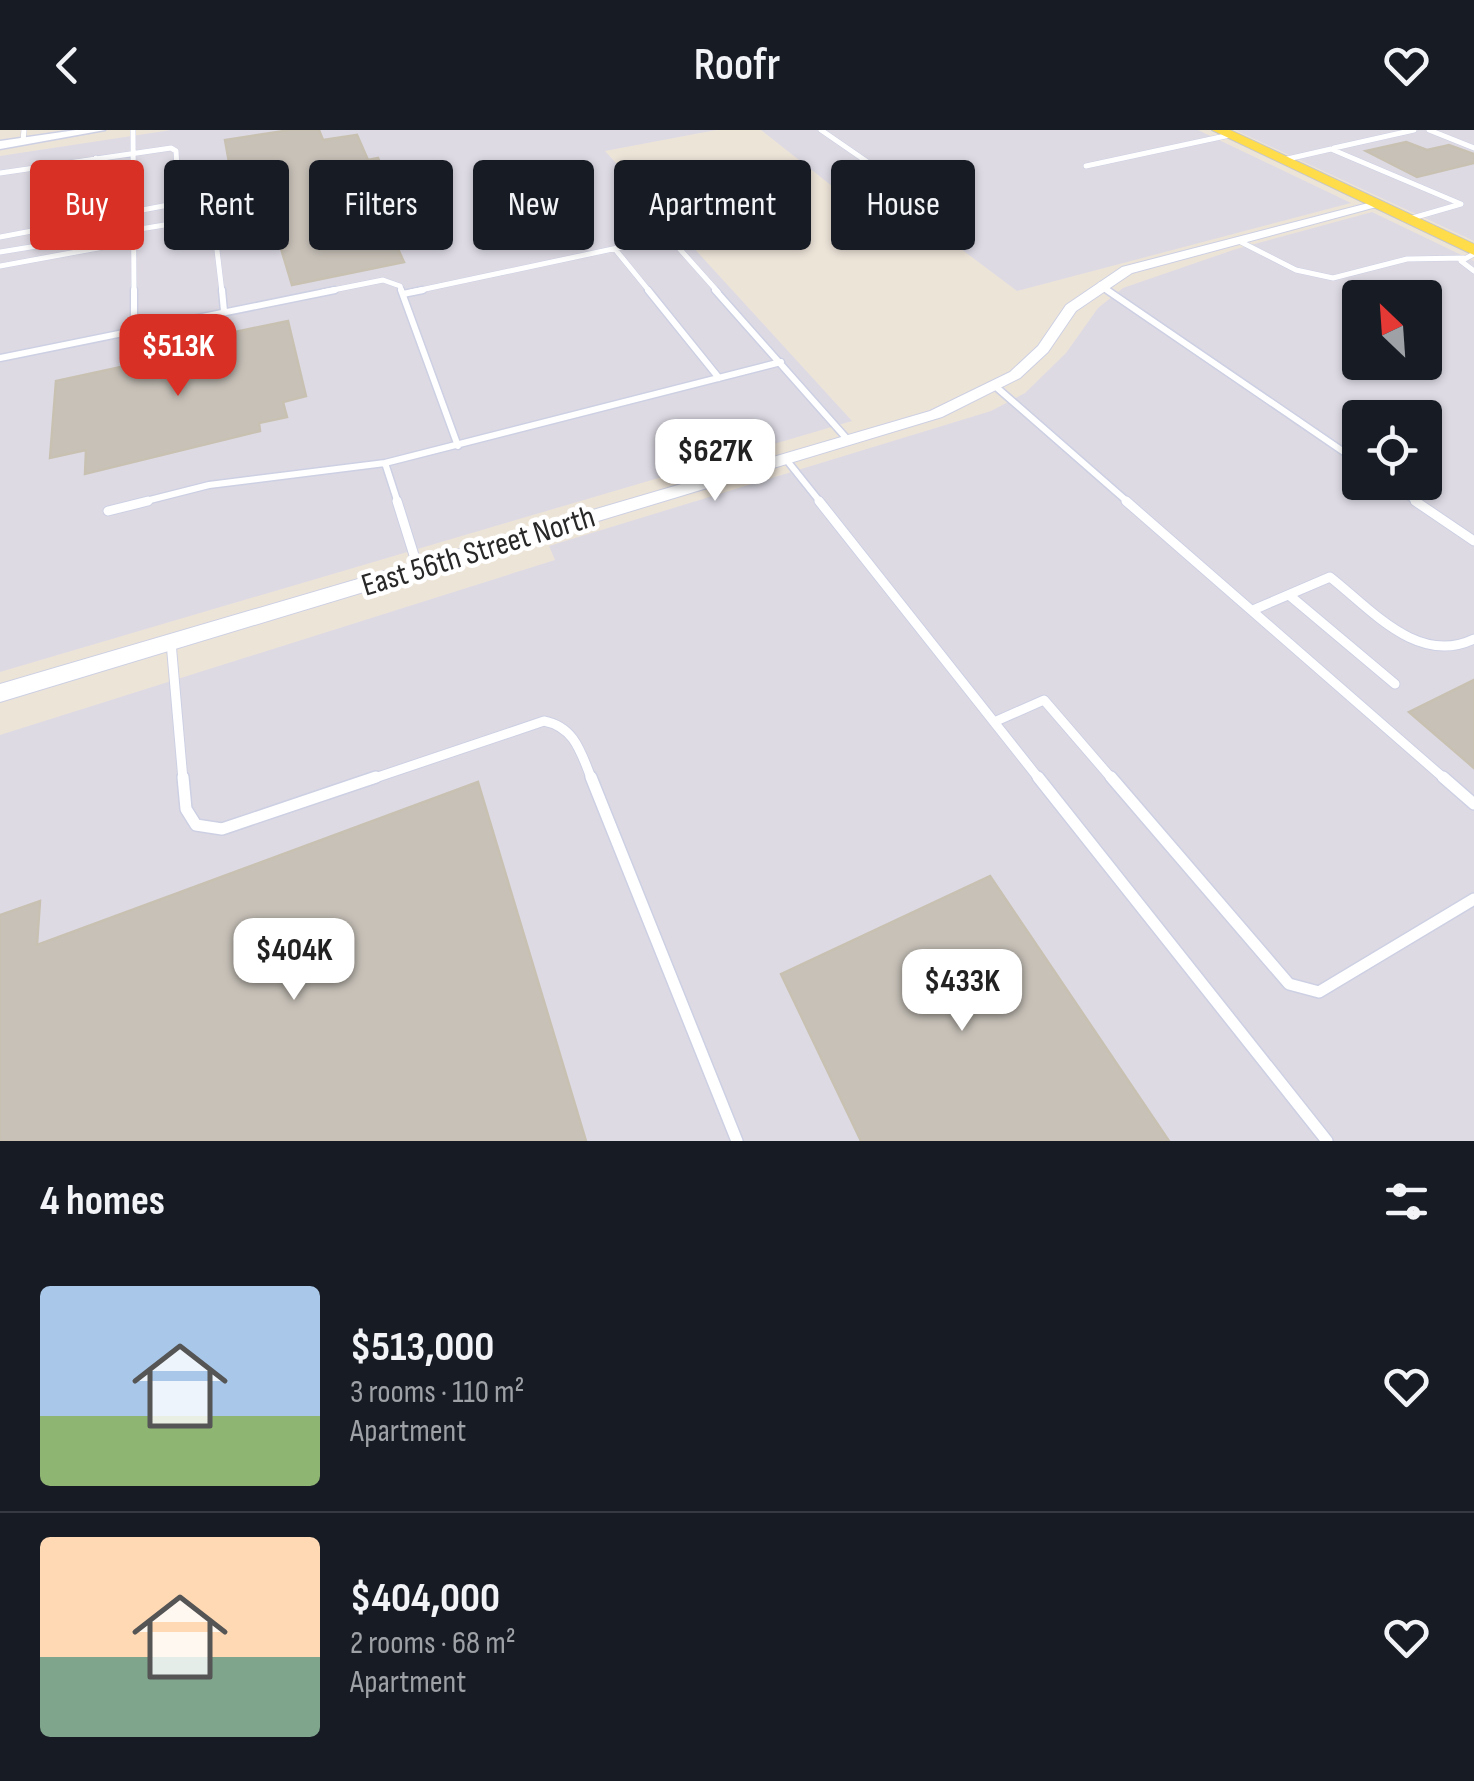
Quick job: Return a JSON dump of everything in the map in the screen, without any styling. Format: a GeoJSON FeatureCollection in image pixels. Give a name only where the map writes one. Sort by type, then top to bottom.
{"type":"FeatureCollection","features":[{"type":"Feature","properties":{"kind":"main road"},"geometry":{"type":"LineString","coordinates":[[0,145],[23,136],[100,130]]}},
{"type":"Feature","properties":{"kind":"main road"},"geometry":{"type":"LineString","coordinates":[[1225,132],[1409,219],[1471,254]]}},
{"type":"Feature","properties":{"kind":"street","name":"East 56th Street North"},"geometry":{"type":"LineString","coordinates":[[0,693],[936,414],[996,386],[1043,349],[1071,308],[1100,285],[1128,270],[1376,204]]}},
{"type":"Feature","properties":{"kind":"lane"},"geometry":{"type":"LineString","coordinates":[[133,130],[133,160]]}},
{"type":"Feature","properties":{"kind":"lane"},"geometry":{"type":"LineString","coordinates":[[820,130],[864,160]]}},
{"type":"Feature","properties":{"kind":"lane"},"geometry":{"type":"LineString","coordinates":[[1283,160],[1414,130]]}},
{"type":"Feature","properties":{"kind":"lane"},"geometry":{"type":"LineString","coordinates":[[1428,130],[1474,148]]}},
{"type":"Feature","properties":{"kind":"lane"},"geometry":{"type":"LineString","coordinates":[[1086,166],[1225,132]]}},
{"type":"Feature","properties":{"kind":"lane"},"geometry":{"type":"LineString","coordinates":[[0,173],[161,148],[176,152],[179,203],[144,212]]}},
{"type":"Feature","properties":{"kind":"lane"},"geometry":{"type":"LineString","coordinates":[[1332,149],[1460,204]]}},
{"type":"Feature","properties":{"kind":"lane"},"geometry":{"type":"LineString","coordinates":[[1409,219],[1474,200]]}},
{"type":"Feature","properties":{"kind":"lane"},"geometry":{"type":"LineString","coordinates":[[144,226],[208,218],[214,225],[224,312]]}},
{"type":"Feature","properties":{"kind":"lane"},"geometry":{"type":"LineString","coordinates":[[0,237],[30,232]]}},
{"type":"Feature","properties":{"kind":"lane"},"geometry":{"type":"LineString","coordinates":[[1238,240],[1296,270],[1333,278],[1406,260],[1471,254]]}},
{"type":"Feature","properties":{"kind":"lane"},"geometry":{"type":"LineString","coordinates":[[0,252],[30,246]]}},
{"type":"Feature","properties":{"kind":"lane"},"geometry":{"type":"LineString","coordinates":[[402,294],[614,248]]}},
{"type":"Feature","properties":{"kind":"lane"},"geometry":{"type":"LineString","coordinates":[[0,266],[87,250]]}},
{"type":"Feature","properties":{"kind":"lane"},"geometry":{"type":"LineString","coordinates":[[131,250],[134,330]]}},
{"type":"Feature","properties":{"kind":"lane"},"geometry":{"type":"LineString","coordinates":[[617,250],[718,378]]}},
{"type":"Feature","properties":{"kind":"lane"},"geometry":{"type":"LineString","coordinates":[[680,250],[848,440]]}},
{"type":"Feature","properties":{"kind":"lane"},"geometry":{"type":"LineString","coordinates":[[1471,254],[1462,261],[1474,272]]}},
{"type":"Feature","properties":{"kind":"lane"},"geometry":{"type":"LineString","coordinates":[[0,358],[370,281],[390,282],[400,286],[458,446]]}},
{"type":"Feature","properties":{"kind":"lane"},"geometry":{"type":"LineString","coordinates":[[1100,285],[1342,451]]}},
{"type":"Feature","properties":{"kind":"lane"},"geometry":{"type":"LineString","coordinates":[[108,511],[209,486],[385,463],[780,362]]}},
{"type":"Feature","properties":{"kind":"lane"},"geometry":{"type":"LineString","coordinates":[[996,386],[1474,804]]}},
{"type":"Feature","properties":{"kind":"lane"},"geometry":{"type":"LineString","coordinates":[[785,458],[1327,1141]]}},
{"type":"Feature","properties":{"kind":"lane"},"geometry":{"type":"LineString","coordinates":[[385,463],[418,568]]}},
{"type":"Feature","properties":{"kind":"lane"},"geometry":{"type":"LineString","coordinates":[[1414,500],[1474,542]]}},
{"type":"Feature","properties":{"kind":"lane"},"geometry":{"type":"LineString","coordinates":[[1253,610],[1330,576],[1416,644],[1453,649],[1474,638]]}},
{"type":"Feature","properties":{"kind":"lane"},"geometry":{"type":"LineString","coordinates":[[1288,595],[1395,684]]}},
{"type":"Feature","properties":{"kind":"lane"},"geometry":{"type":"LineString","coordinates":[[171,642],[186,808],[196,824],[222,830],[544,721],[559,723],[569,731],[628,866],[737,1141]]}},
{"type":"Feature","properties":{"kind":"lane"},"geometry":{"type":"LineString","coordinates":[[994,722],[1044,700],[1289,984],[1304,991],[1319,992],[1474,899]]}},
{"type":"Feature","properties":{"kind":"shaded area"},"geometry":{"type":"Polygon","coordinates":[[[171,130],[716,130],[605,151],[614,161],[614,250],[696,250],[852,421],[0,672],[0,156],[171,130]]]}},
{"type":"Feature","properties":{"kind":"shaded area"},"geometry":{"type":"Polygon","coordinates":[[[761,130],[1198,130],[1351,203],[1017,291],[962,250],[975,250],[975,160],[831,160],[831,185],[811,169],[811,160],[799,160],[761,130]]]}},
{"type":"Feature","properties":{"kind":"shaded area"},"geometry":{"type":"Polygon","coordinates":[[[1235,130],[1474,130],[1474,241],[1235,130]]]}},
{"type":"Feature","properties":{"kind":"shaded area"},"geometry":{"type":"Polygon","coordinates":[[[1372,212],[1474,261],[1474,1141],[0,1141],[0,735],[555,560],[549,546],[991,411],[1025,393],[1066,353],[1098,308],[1123,288],[1236,249],[1372,212]]]}},
{"type":"Feature","properties":{"kind":"building"},"geometry":{"type":"Polygon","coordinates":[[[290,130],[319,130],[323,140],[357,135],[368,160],[309,160],[309,250],[398,250],[404,262],[292,285],[281,250],[289,250],[289,160],[229,160],[225,140],[290,130]]]}},
{"type":"Feature","properties":{"kind":"building"},"geometry":{"type":"Polygon","coordinates":[[[1406,142],[1427,150],[1449,145],[1474,154],[1474,163],[1417,177],[1366,151],[1406,142]]]}},
{"type":"Feature","properties":{"kind":"building"},"geometry":{"type":"Polygon","coordinates":[[[288,321],[306,396],[283,402],[287,417],[259,423],[260,431],[85,474],[86,450],[50,458],[56,381],[213,347],[211,337],[288,321]]]}},
{"type":"Feature","properties":{"kind":"building"},"geometry":{"type":"Polygon","coordinates":[[[1474,680],[1474,768],[1409,712],[1474,680]]]}},
{"type":"Feature","properties":{"kind":"building"},"geometry":{"type":"Polygon","coordinates":[[[478,782],[586,1141],[0,1141],[0,915],[40,901],[37,945],[478,782]]]}},
{"type":"Feature","properties":{"kind":"building"},"geometry":{"type":"Polygon","coordinates":[[[990,876],[1169,1141],[861,1141],[781,974],[990,876]]]}}]}
